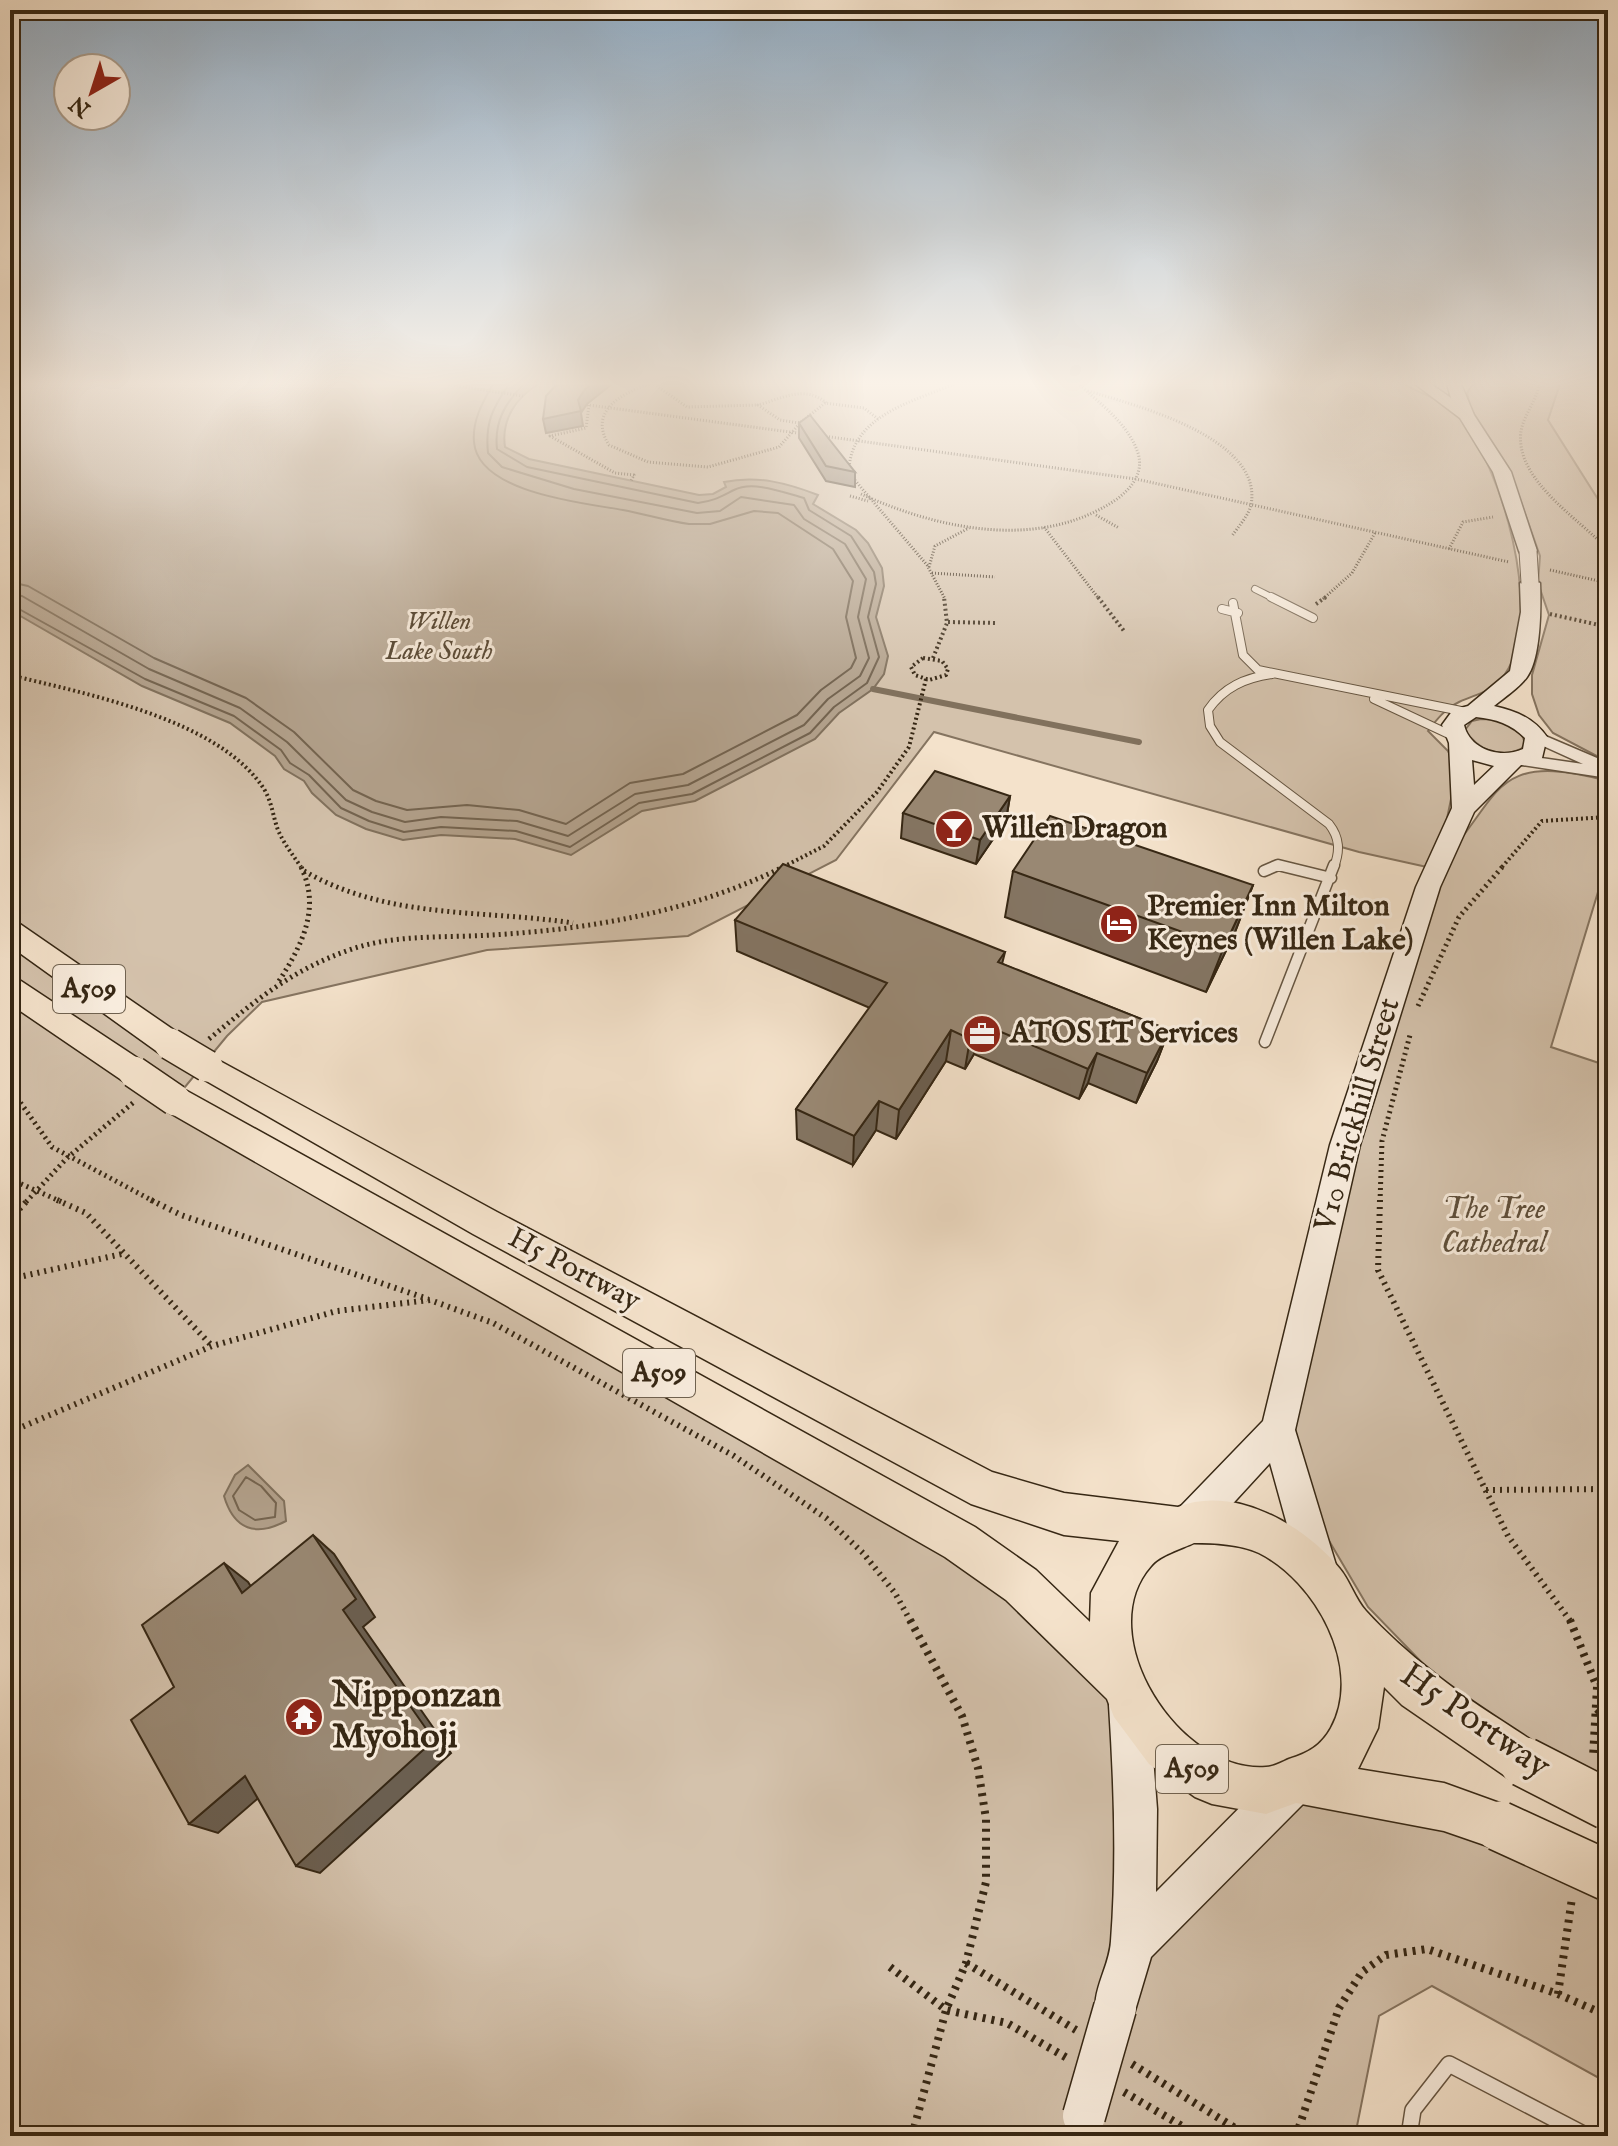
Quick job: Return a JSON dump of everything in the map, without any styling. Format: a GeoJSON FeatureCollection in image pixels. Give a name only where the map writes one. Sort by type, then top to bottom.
{"type":"FeatureCollection","features":[{"type":"Feature","properties":{"kind":"main road","name":"H5 Portway"},"geometry":{"type":"LineString","coordinates":[[10,931],[170,1044],[207,1066],[485,1223],[985,1490],[1064,1514],[1182,1524]]}},
{"type":"Feature","properties":{"kind":"main road","name":"H5 Portway"},"geometry":{"type":"LineString","coordinates":[[10,989],[175,1100],[960,1542],[1021,1585],[1124,1693]]}},
{"type":"Feature","properties":{"kind":"main road","name":"A509"},"geometry":{"type":"LineString","coordinates":[[1296,1786],[1333,1764],[1353,1736],[1363,1688],[1362,1662],[1351,1624],[1320,1576],[1291,1550],[1258,1531],[1224,1522],[1182,1524],[1144,1543],[1123,1568],[1110,1601],[1109,1640],[1124,1693],[1160,1745],[1199,1774],[1244,1790],[1296,1786],[1444,1807],[1499,1826],[1591,1883]]}},
{"type":"Feature","properties":{"kind":"main road","name":"H5 Portway"},"geometry":{"type":"LineString","coordinates":[[1351,1624],[1418,1689],[1524,1762],[1600,1787]]}},
{"type":"Feature","properties":{"kind":"street"},"geometry":{"type":"LineString","coordinates":[[1506,484],[1528,551],[1531,612],[1519,674],[1534,734]]}},
{"type":"Feature","properties":{"kind":"street"},"geometry":{"type":"LineString","coordinates":[[1519,674],[1453,725],[1458,740],[1484,756],[1608,772]]}},
{"type":"Feature","properties":{"kind":"street"},"geometry":{"type":"LineString","coordinates":[[1472,712],[1513,718],[1534,734],[1608,772]]}},
{"type":"Feature","properties":{"kind":"street","name":"V10 Brickhill Street"},"geometry":{"type":"LineString","coordinates":[[1320,1576],[1278,1430],[1345,1145],[1428,887],[1464,808],[1517,760],[1534,753],[1534,734]]}},
{"type":"Feature","properties":{"kind":"street","name":"V10 Brickhill Street"},"geometry":{"type":"LineString","coordinates":[[1458,740],[1464,808]]}},
{"type":"Feature","properties":{"kind":"street"},"geometry":{"type":"LineString","coordinates":[[1182,1524],[1278,1430]]}},
{"type":"Feature","properties":{"kind":"street"},"geometry":{"type":"LineString","coordinates":[[1093,2113],[1115,2008],[1133,1945],[1136,1809],[1124,1693]]}},
{"type":"Feature","properties":{"kind":"street"},"geometry":{"type":"LineString","coordinates":[[1133,1945],[1296,1786]]}},
{"type":"Feature","properties":{"kind":"lane"},"geometry":{"type":"LineString","coordinates":[[1255,589],[1313,618]]}},
{"type":"Feature","properties":{"kind":"lane"},"geometry":{"type":"LineString","coordinates":[[1233,603],[1238,613],[1245,659],[1258,670],[1472,712]]}},
{"type":"Feature","properties":{"kind":"lane"},"geometry":{"type":"LineString","coordinates":[[1222,609],[1238,613]]}},
{"type":"Feature","properties":{"kind":"lane"},"geometry":{"type":"LineString","coordinates":[[1265,1042],[1339,853],[1336,833],[1329,824],[1226,747],[1210,726],[1208,710],[1225,689],[1250,677],[1272,674]]}},
{"type":"Feature","properties":{"kind":"lane"},"geometry":{"type":"LineString","coordinates":[[1342,687],[1458,740]]}},
{"type":"Feature","properties":{"kind":"lane"},"geometry":{"type":"LineString","coordinates":[[1264,871],[1278,865],[1331,878]]}},
{"type":"Feature","properties":{"kind":"lane"},"geometry":{"type":"LineString","coordinates":[[1409,2136],[1413,2110],[1449,2064],[1587,2136]]}},
{"type":"Feature","properties":{"kind":"path"},"geometry":{"type":"LineString","coordinates":[[857,484],[861,494],[929,568],[945,600],[948,622],[933,658]]}},
{"type":"Feature","properties":{"kind":"path"},"geometry":{"type":"LineString","coordinates":[[861,494],[919,517],[971,527],[1044,527],[1095,514],[1117,500],[1131,484]]}},
{"type":"Feature","properties":{"kind":"path"},"geometry":{"type":"LineString","coordinates":[[1159,484],[1510,562]]}},
{"type":"Feature","properties":{"kind":"path"},"geometry":{"type":"LineString","coordinates":[[1232,536],[1253,505],[1253,484]]}},
{"type":"Feature","properties":{"kind":"path"},"geometry":{"type":"LineString","coordinates":[[1542,484],[1548,494],[1587,525],[1608,550]]}},
{"type":"Feature","properties":{"kind":"path"},"geometry":{"type":"LineString","coordinates":[[850,496],[869,502]]}},
{"type":"Feature","properties":{"kind":"path"},"geometry":{"type":"LineString","coordinates":[[1095,514],[1119,528]]}},
{"type":"Feature","properties":{"kind":"path"},"geometry":{"type":"LineString","coordinates":[[1449,549],[1463,522],[1493,517]]}},
{"type":"Feature","properties":{"kind":"path"},"geometry":{"type":"LineString","coordinates":[[929,568],[929,553],[934,547],[950,535],[971,527]]}},
{"type":"Feature","properties":{"kind":"path"},"geometry":{"type":"LineString","coordinates":[[1044,527],[1124,631]]}},
{"type":"Feature","properties":{"kind":"path"},"geometry":{"type":"LineString","coordinates":[[1303,613],[1347,581],[1363,561],[1375,533]]}},
{"type":"Feature","properties":{"kind":"path"},"geometry":{"type":"LineString","coordinates":[[1550,570],[1608,583]]}},
{"type":"Feature","properties":{"kind":"path"},"geometry":{"type":"LineString","coordinates":[[932,573],[995,577]]}},
{"type":"Feature","properties":{"kind":"path"},"geometry":{"type":"LineString","coordinates":[[1546,620],[1547,614],[1608,627]]}},
{"type":"Feature","properties":{"kind":"path"},"geometry":{"type":"LineString","coordinates":[[948,622],[997,623]]}},
{"type":"Feature","properties":{"kind":"path"},"geometry":{"type":"LineString","coordinates":[[933,658],[942,661],[948,669],[942,677],[926,679],[915,675],[911,667],[918,660],[933,658]]}},
{"type":"Feature","properties":{"kind":"path"},"geometry":{"type":"LineString","coordinates":[[10,675],[150,717],[212,745],[235,760],[265,789],[281,836],[303,870],[311,897],[307,931],[278,982],[354,948],[381,942],[579,925],[677,908],[753,882],[824,846],[877,792],[909,747],[926,679]]}},
{"type":"Feature","properties":{"kind":"path"},"geometry":{"type":"LineString","coordinates":[[1416,1011],[1459,917],[1542,821],[1608,817]]}},
{"type":"Feature","properties":{"kind":"path"},"geometry":{"type":"LineString","coordinates":[[303,870],[345,894],[384,903],[579,925]]}},
{"type":"Feature","properties":{"kind":"path"},"geometry":{"type":"LineString","coordinates":[[1412,1025],[1382,1141],[1378,1270],[1508,1536],[1570,1620],[1597,1687],[1600,1787]]}},
{"type":"Feature","properties":{"kind":"path"},"geometry":{"type":"LineString","coordinates":[[10,1088],[52,1147],[67,1158],[181,1215],[493,1323],[734,1456],[826,1518],[863,1553],[895,1593],[962,1716],[978,1768],[986,1819],[986,1882],[966,1963],[946,2010],[912,2136]]}},
{"type":"Feature","properties":{"kind":"path"},"geometry":{"type":"LineString","coordinates":[[10,1179],[86,1213],[212,1346]]}},
{"type":"Feature","properties":{"kind":"path"},"geometry":{"type":"LineString","coordinates":[[10,1279],[123,1254]]}},
{"type":"Feature","properties":{"kind":"path"},"geometry":{"type":"LineString","coordinates":[[10,1432],[212,1346],[337,1311],[430,1300]]}},
{"type":"Feature","properties":{"kind":"path"},"geometry":{"type":"LineString","coordinates":[[1486,1490],[1608,1489]]}},
{"type":"Feature","properties":{"kind":"path"},"geometry":{"type":"LineString","coordinates":[[1597,1687],[1608,1686]]}},
{"type":"Feature","properties":{"kind":"path"},"geometry":{"type":"LineString","coordinates":[[1597,1709],[1608,1720]]}},
{"type":"Feature","properties":{"kind":"path"},"geometry":{"type":"LineString","coordinates":[[1558,1994],[1591,1883]]}},
{"type":"Feature","properties":{"kind":"path"},"geometry":{"type":"LineString","coordinates":[[1296,2136],[1339,2008],[1362,1972],[1386,1955],[1427,1949],[1558,1994],[1608,2016]]}},
{"type":"Feature","properties":{"kind":"path"},"geometry":{"type":"LineString","coordinates":[[890,1967],[946,2010],[1007,2023],[1076,2063]]}},
{"type":"Feature","properties":{"kind":"path"},"geometry":{"type":"LineString","coordinates":[[1093,2113],[1199,2136]]}},
{"type":"Feature","properties":{"kind":"green space","name":"The Tree Cathedral"},"geometry":{"type":"Polygon","coordinates":[[[10,484],[1495,484],[1513,541],[1521,616],[1516,648],[1505,674],[1490,689],[1450,708],[1428,731],[1448,751],[1457,770],[1437,867],[1488,801],[1502,786],[1518,776],[1540,771],[1608,781],[1608,859],[1551,1047],[1608,1066],[1608,1781],[1517,1733],[1433,1674],[1368,1607],[1328,1539],[1305,1485],[1295,1427],[1345,1145],[1436,869],[1359,852],[934,732],[836,860],[688,936],[487,950],[262,1002],[227,1036],[175,1099],[960,1542],[1118,1681],[1133,1944],[1304,1783],[1608,1876],[1608,2083],[1432,1986],[1379,2016],[1355,2136],[10,2136],[10,484]]]}},
{"type":"Feature","properties":{"kind":"green space"},"geometry":{"type":"Polygon","coordinates":[[[1515,484],[1589,484],[1608,515],[1608,762],[1553,733],[1539,715],[1532,694],[1532,675],[1549,615],[1538,583],[1540,556],[1515,484]]]}},
{"type":"Feature","properties":{"kind":"green space"},"geometry":{"type":"Polygon","coordinates":[[[1481,719],[1514,727],[1525,744],[1513,752],[1490,751],[1476,743],[1465,730],[1472,721],[1481,719]]]}},
{"type":"Feature","properties":{"kind":"water","name":"Willen Lake South"},"geometry":{"type":"Polygon","coordinates":[[[10,484],[648,484],[699,495],[713,494],[726,487],[725,484],[783,484],[818,495],[813,504],[856,530],[868,543],[882,568],[884,586],[876,617],[888,656],[884,674],[873,689],[839,713],[815,739],[695,801],[642,811],[571,855],[515,839],[441,835],[403,840],[366,829],[336,815],[304,781],[284,769],[275,756],[230,723],[142,686],[10,610],[10,484]]]}},
{"type":"Feature","properties":{"kind":"water"},"geometry":{"type":"Polygon","coordinates":[[[248,1465],[284,1501],[286,1521],[256,1529],[240,1523],[234,1516],[224,1496],[235,1475],[248,1465]]]}},
{"type":"Feature","properties":{"kind":"building"},"geometry":{"type":"Polygon","coordinates":[[[935,771],[1010,796],[980,840],[903,813],[935,771]]]}},
{"type":"Feature","properties":{"kind":"building"},"geometry":{"type":"Polygon","coordinates":[[[1050,816],[1253,885],[1224,947],[1013,871],[1050,816]]]}},
{"type":"Feature","properties":{"kind":"building","name":"ATOS IT Services"},"geometry":{"type":"Polygon","coordinates":[[[783,864],[1005,952],[998,962],[1169,1030],[1147,1073],[1097,1053],[1088,1069],[980,1023],[970,1039],[951,1030],[899,1110],[879,1101],[854,1136],[796,1109],[887,983],[735,920],[783,864]]]}},
{"type":"Feature","properties":{"kind":"building","name":"Nipponzan Myohoji"},"geometry":{"type":"Polygon","coordinates":[[[313,1535],[356,1599],[343,1610],[434,1740],[296,1866],[245,1776],[189,1824],[131,1720],[174,1687],[142,1625],[224,1563],[242,1593],[313,1535]]]}},
{"type":"Feature","properties":{"kind":"waterway"},"geometry":{"type":"LineString","coordinates":[[873,689],[1139,742]]}},
{"type":"Feature","properties":{"kind":"place","name":"Willen Dragon"},"geometry":{"type":"Point","coordinates":[954,829]}},
{"type":"Feature","properties":{"kind":"place","name":"Premier Inn Milton Keynes (Willen Lake)"},"geometry":{"type":"Point","coordinates":[1119,924]}},
{"type":"Feature","properties":{"kind":"place","name":"ATOS IT Services"},"geometry":{"type":"Point","coordinates":[982,1034]}},
{"type":"Feature","properties":{"kind":"place","name":"Nipponzan Myohoji"},"geometry":{"type":"Point","coordinates":[304,1717]}}]}
